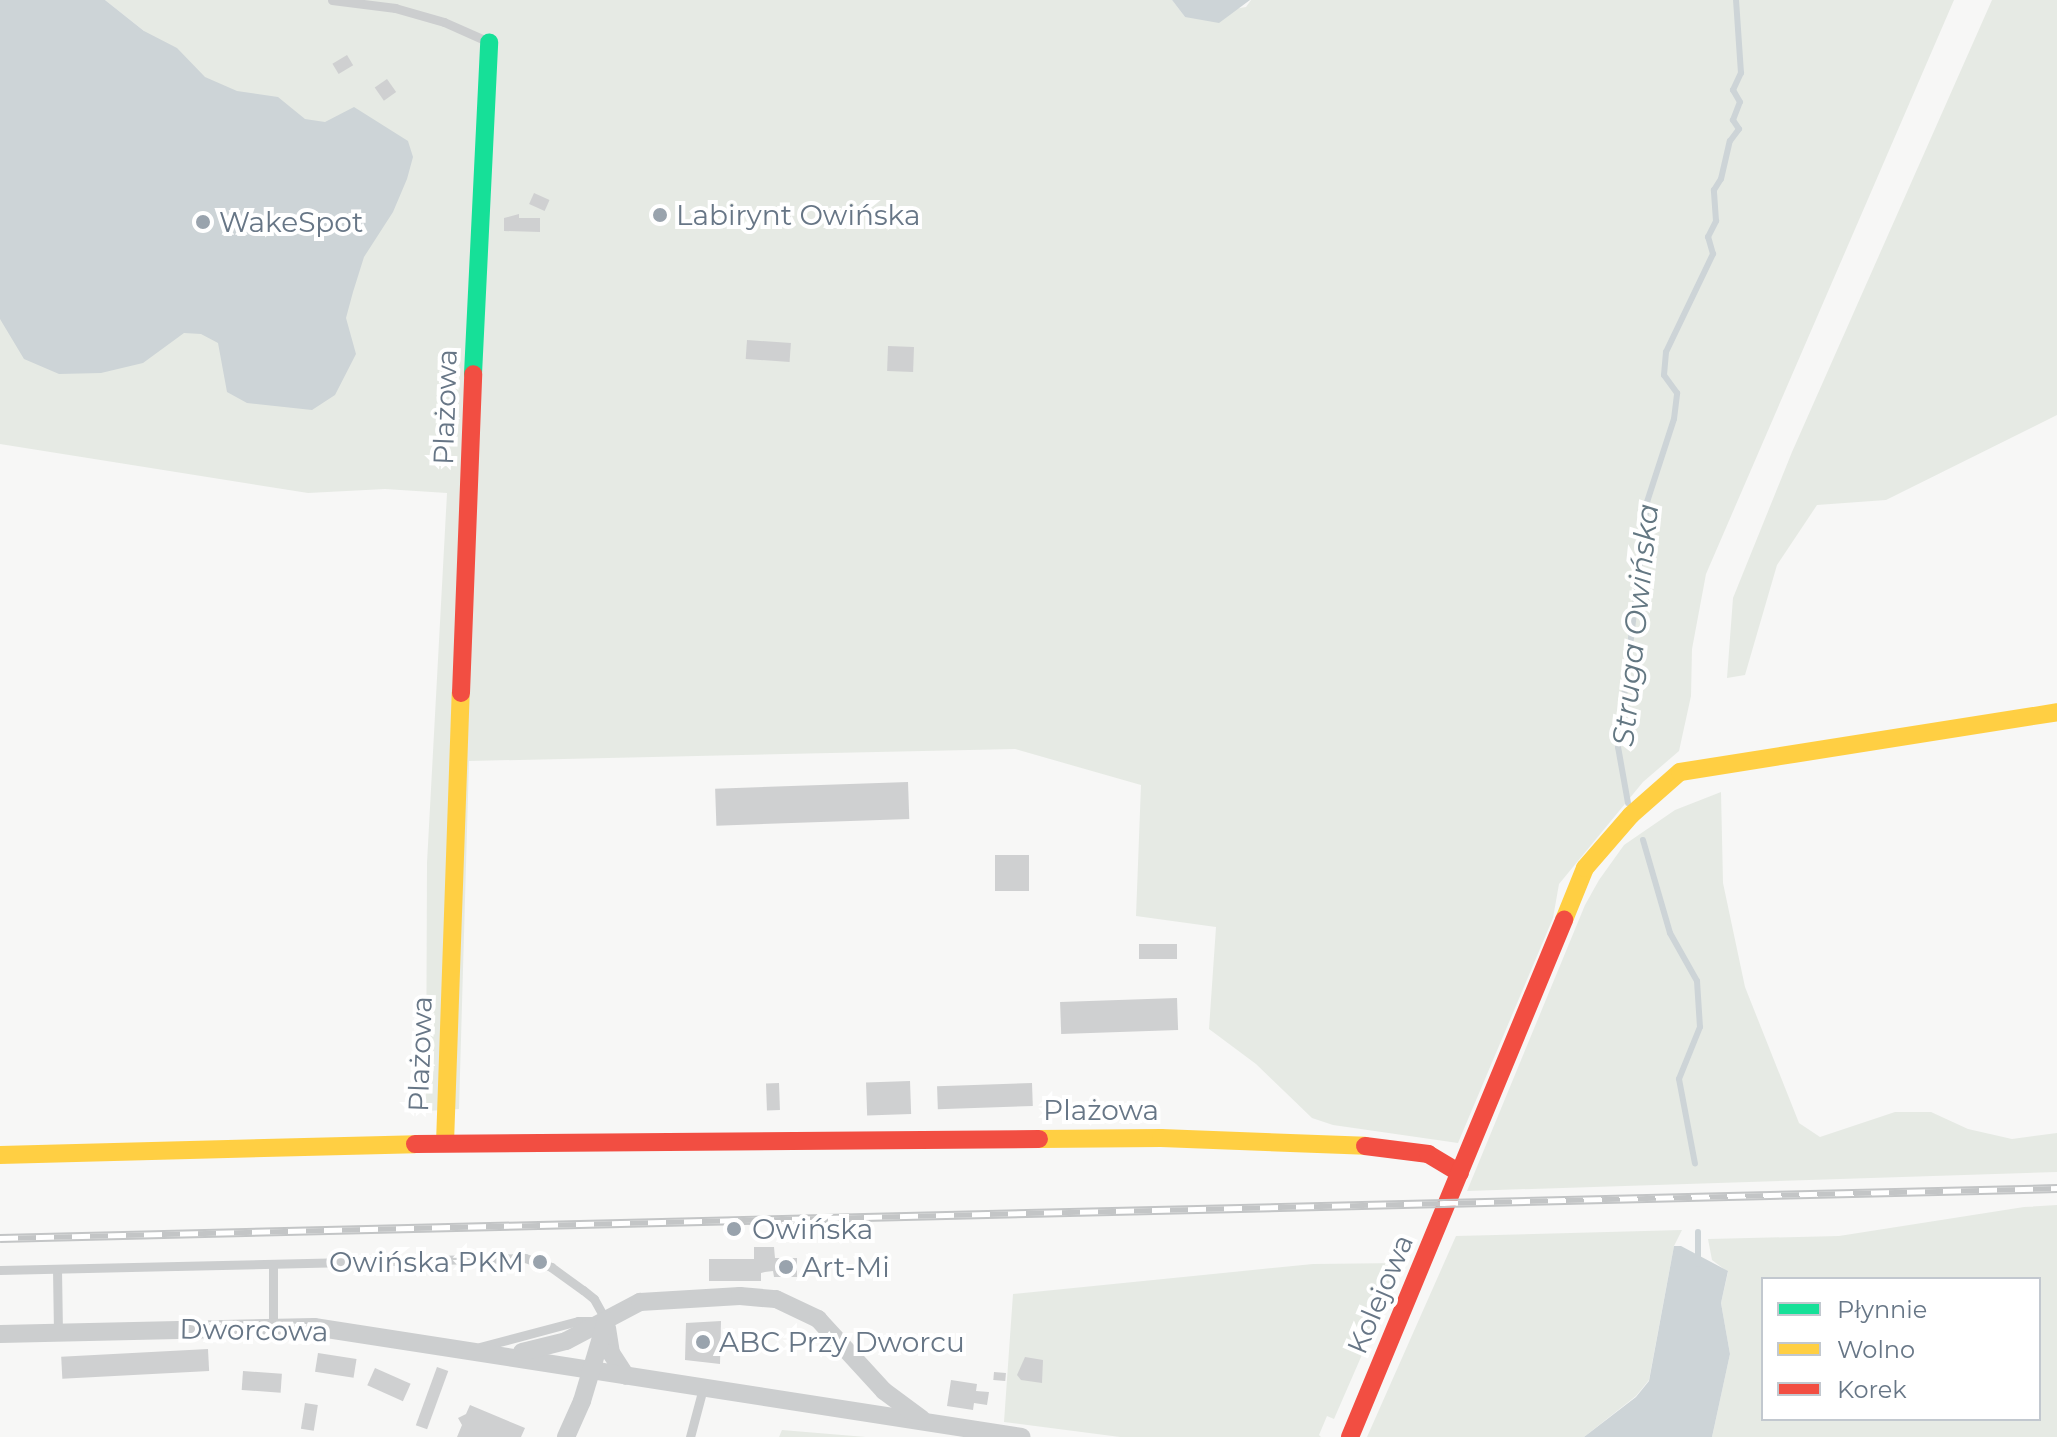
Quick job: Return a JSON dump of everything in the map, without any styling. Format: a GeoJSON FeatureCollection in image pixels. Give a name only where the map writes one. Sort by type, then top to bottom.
{"type":"FeatureCollection","features":[{"type":"Feature","properties":{"kind":"street","name":"Plażowa"},"geometry":{"type":"LineString","coordinates":[[489,42],[476,290],[445,1143],[1083,1137],[1247,1140],[1418,1152],[1460,1173]]}},
{"type":"Feature","properties":{"kind":"street","name":"Kolejowa"},"geometry":{"type":"LineString","coordinates":[[1350,1437],[1585,868],[1631,815],[1680,772],[2057,712]]}},
{"type":"Feature","properties":{"kind":"street"},"geometry":{"type":"LineString","coordinates":[[0,1155],[445,1143]]}},
{"type":"Feature","properties":{"kind":"street","name":"Dworcowa"},"geometry":{"type":"LineString","coordinates":[[507,1355],[558,1344],[606,1321],[629,1305],[654,1300],[740,1296],[776,1299],[818,1319],[876,1382],[928,1423]]}},
{"type":"Feature","properties":{"kind":"street"},"geometry":{"type":"LineString","coordinates":[[566,1437],[592,1370],[606,1321]]}},
{"type":"Feature","properties":{"kind":"street"},"geometry":{"type":"LineString","coordinates":[[606,1321],[611,1353],[626,1376]]}},
{"type":"Feature","properties":{"kind":"street","name":"Dworcowa"},"geometry":{"type":"LineString","coordinates":[[0,1334],[273,1325],[314,1327],[1022,1437]]}},
{"type":"Feature","properties":{"kind":"street"},"geometry":{"type":"LineString","coordinates":[[858,1411],[872,1398],[876,1382]]}},
{"type":"Feature","properties":{"kind":"lane"},"geometry":{"type":"LineString","coordinates":[[332,0],[395,8],[444,22],[489,42]]}},
{"type":"Feature","properties":{"kind":"lane"},"geometry":{"type":"LineString","coordinates":[[0,1270],[532,1259],[594,1299],[606,1321],[578,1321],[468,1349]]}},
{"type":"Feature","properties":{"kind":"lane"},"geometry":{"type":"LineString","coordinates":[[273,1264],[273,1325]]}},
{"type":"Feature","properties":{"kind":"lane"},"geometry":{"type":"LineString","coordinates":[[57,1269],[58,1332]]}},
{"type":"Feature","properties":{"kind":"lane"},"geometry":{"type":"LineString","coordinates":[[690,1437],[703,1388]]}},
{"type":"Feature","properties":{"kind":"shaded area","name":"WakeSpot"},"geometry":{"type":"Polygon","coordinates":[[[0,0],[105,0],[144,31],[177,48],[205,77],[237,91],[278,97],[305,119],[325,122],[354,107],[408,141],[413,157],[407,179],[393,212],[364,257],[353,292],[346,318],[356,354],[335,395],[312,410],[247,403],[227,392],[218,343],[201,334],[184,333],[143,363],[101,373],[59,374],[24,359],[0,319],[0,0]]]}},
{"type":"Feature","properties":{"kind":"shaded area"},"geometry":{"type":"Polygon","coordinates":[[[105,0],[1172,0],[1185,17],[1246,7],[1251,0],[1954,0],[1706,574],[1692,649],[1691,696],[1679,751],[1643,782],[1559,884],[1553,918],[1458,1143],[1333,1125],[1312,1118],[1256,1064],[1209,1029],[1216,927],[1136,916],[1141,785],[1015,749],[469,761],[459,1109],[426,1111],[427,863],[447,493],[385,489],[308,493],[0,444],[0,252],[144,31],[105,0]]]}},
{"type":"Feature","properties":{"kind":"shaded area"},"geometry":{"type":"Polygon","coordinates":[[[1172,0],[1250,0],[1219,23],[1185,17],[1172,0]]]}},
{"type":"Feature","properties":{"kind":"shaded area"},"geometry":{"type":"Polygon","coordinates":[[[1992,0],[2057,0],[2057,415],[1886,500],[1817,505],[1777,565],[1745,675],[1727,678],[1733,598],[1792,452],[1992,0]]]}},
{"type":"Feature","properties":{"kind":"shaded area"},"geometry":{"type":"Polygon","coordinates":[[[1721,792],[1723,883],[1745,987],[1799,1123],[1820,1137],[1895,1112],[1931,1112],[1968,1129],[2012,1139],[2057,1133],[2057,1172],[1467,1191],[1585,905],[1599,880],[1624,845],[1675,810],[1721,792]]]}},
{"type":"Feature","properties":{"kind":"shaded area"},"geometry":{"type":"Polygon","coordinates":[[[2057,1205],[2057,1437],[1712,1437],[1730,1354],[1721,1303],[1728,1272],[1712,1260],[1708,1239],[1839,1236],[2024,1207],[2057,1205]]]}},
{"type":"Feature","properties":{"kind":"shaded area"},"geometry":{"type":"Polygon","coordinates":[[[1682,1230],[1674,1246],[1649,1380],[1636,1396],[1584,1437],[1367,1437],[1456,1236],[1682,1230]]]}},
{"type":"Feature","properties":{"kind":"shaded area"},"geometry":{"type":"Polygon","coordinates":[[[1674,1246],[1681,1246],[1728,1271],[1721,1303],[1730,1354],[1712,1437],[1584,1437],[1636,1397],[1649,1381],[1674,1246]]]}},
{"type":"Feature","properties":{"kind":"shaded area"},"geometry":{"type":"Polygon","coordinates":[[[1402,1263],[1334,1419],[1327,1416],[1319,1435],[1321,1437],[1120,1437],[1004,1422],[1013,1294],[1313,1264],[1402,1263]]]}},
{"type":"Feature","properties":{"kind":"shaded area"},"geometry":{"type":"Polygon","coordinates":[[[782,1430],[866,1437],[779,1437],[782,1430]]]}},
{"type":"Feature","properties":{"kind":"building"},"geometry":{"type":"Polygon","coordinates":[[[347,55],[353,65],[339,74],[332,64],[347,55]]]}},
{"type":"Feature","properties":{"kind":"building"},"geometry":{"type":"Polygon","coordinates":[[[387,79],[396,92],[384,101],[375,88],[387,79]]]}},
{"type":"Feature","properties":{"kind":"building"},"geometry":{"type":"Polygon","coordinates":[[[534,193],[550,200],[545,211],[529,204],[534,193]]]}},
{"type":"Feature","properties":{"kind":"building"},"geometry":{"type":"Polygon","coordinates":[[[519,214],[519,218],[540,218],[540,232],[504,231],[504,218],[519,214]]]}},
{"type":"Feature","properties":{"kind":"building"},"geometry":{"type":"Polygon","coordinates":[[[747,340],[791,343],[790,362],[746,359],[747,340]]]}},
{"type":"Feature","properties":{"kind":"building"},"geometry":{"type":"Polygon","coordinates":[[[888,346],[914,347],[913,372],[887,371],[888,346]]]}},
{"type":"Feature","properties":{"kind":"building"},"geometry":{"type":"Polygon","coordinates":[[[908,782],[909,819],[716,826],[715,789],[908,782]]]}},
{"type":"Feature","properties":{"kind":"building"},"geometry":{"type":"Polygon","coordinates":[[[995,855],[1029,855],[1029,891],[995,891],[995,855]]]}},
{"type":"Feature","properties":{"kind":"building"},"geometry":{"type":"Polygon","coordinates":[[[1139,944],[1177,944],[1177,959],[1139,959],[1139,944]]]}},
{"type":"Feature","properties":{"kind":"building"},"geometry":{"type":"Polygon","coordinates":[[[1177,998],[1178,1030],[1061,1034],[1060,1002],[1177,998]]]}},
{"type":"Feature","properties":{"kind":"building"},"geometry":{"type":"Polygon","coordinates":[[[910,1081],[911,1114],[867,1116],[866,1083],[910,1081]]]}},
{"type":"Feature","properties":{"kind":"building"},"geometry":{"type":"Polygon","coordinates":[[[766,1083],[779,1083],[780,1110],[767,1110],[766,1083]]]}},
{"type":"Feature","properties":{"kind":"building"},"geometry":{"type":"Polygon","coordinates":[[[1032,1083],[1033,1106],[938,1109],[937,1086],[1032,1083]]]}},
{"type":"Feature","properties":{"kind":"building"},"geometry":{"type":"Polygon","coordinates":[[[754,1247],[774,1247],[775,1258],[797,1258],[797,1277],[774,1277],[773,1271],[761,1273],[761,1281],[709,1281],[709,1259],[754,1259],[754,1247]]]}},
{"type":"Feature","properties":{"kind":"building","name":"ABC Przy Dworcu"},"geometry":{"type":"Polygon","coordinates":[[[721,1321],[720,1364],[685,1360],[686,1323],[721,1321]]]}},
{"type":"Feature","properties":{"kind":"building"},"geometry":{"type":"Polygon","coordinates":[[[208,1349],[209,1371],[62,1379],[61,1357],[208,1349]]]}},
{"type":"Feature","properties":{"kind":"building"},"geometry":{"type":"Polygon","coordinates":[[[318,1353],[357,1359],[354,1378],[315,1372],[318,1353]]]}},
{"type":"Feature","properties":{"kind":"building"},"geometry":{"type":"Polygon","coordinates":[[[1025,1357],[1043,1360],[1042,1383],[1021,1380],[1017,1375],[1025,1357]]]}},
{"type":"Feature","properties":{"kind":"building"},"geometry":{"type":"Polygon","coordinates":[[[437,1367],[448,1371],[427,1429],[416,1425],[437,1367]]]}},
{"type":"Feature","properties":{"kind":"building"},"geometry":{"type":"Polygon","coordinates":[[[375,1368],[411,1384],[403,1401],[367,1385],[375,1368]]]}},
{"type":"Feature","properties":{"kind":"building"},"geometry":{"type":"Polygon","coordinates":[[[243,1371],[282,1374],[281,1393],[242,1390],[243,1371]]]}},
{"type":"Feature","properties":{"kind":"building"},"geometry":{"type":"Polygon","coordinates":[[[994,1372],[1006,1373],[1005,1381],[993,1380],[994,1372]]]}},
{"type":"Feature","properties":{"kind":"building"},"geometry":{"type":"Polygon","coordinates":[[[951,1380],[977,1384],[976,1391],[989,1392],[987,1405],[974,1403],[973,1410],[947,1406],[951,1380]]]}},
{"type":"Feature","properties":{"kind":"building"},"geometry":{"type":"Polygon","coordinates":[[[305,1403],[318,1405],[314,1431],[301,1429],[305,1403]]]}},
{"type":"Feature","properties":{"kind":"building"},"geometry":{"type":"Polygon","coordinates":[[[470,1405],[525,1428],[521,1437],[457,1437],[462,1425],[458,1418],[466,1414],[470,1405]]]}},
{"type":"Feature","properties":{"kind":"waterway","name":"Struga Owińska"},"geometry":{"type":"LineString","coordinates":[[1628,803],[1618,747],[1647,502],[1674,419],[1677,393],[1664,375],[1666,352],[1713,254],[1708,237],[1716,221],[1714,190],[1721,179],[1730,141],[1739,129],[1733,120],[1740,102],[1733,90],[1741,73],[1736,0]]}},
{"type":"Feature","properties":{"kind":"waterway"},"geometry":{"type":"LineString","coordinates":[[1643,840],[1670,933],[1697,981],[1700,1027],[1679,1079],[1695,1164]]}},
{"type":"Feature","properties":{"kind":"waterway"},"geometry":{"type":"LineString","coordinates":[[1698,1232],[1698,1264]]}},
{"type":"Feature","properties":{"kind":"railway"},"geometry":{"type":"LineString","coordinates":[[0,1238],[2057,1188]]}},
{"type":"Feature","properties":{"kind":"traffic: fast"},"geometry":{"type":"LineString","coordinates":[[473,374],[489,42]]}},
{"type":"Feature","properties":{"kind":"traffic: slow"},"geometry":{"type":"LineString","coordinates":[[445,1143],[461,693]]}},
{"type":"Feature","properties":{"kind":"traffic: slow"},"geometry":{"type":"LineString","coordinates":[[1564,920],[1585,868],[1631,815],[1680,772],[2057,712]]}},
{"type":"Feature","properties":{"kind":"traffic: slow"},"geometry":{"type":"LineString","coordinates":[[1039,1139],[1161,1138],[1365,1146]]}},
{"type":"Feature","properties":{"kind":"traffic: slow"},"geometry":{"type":"LineString","coordinates":[[0,1155],[415,1144]]}},
{"type":"Feature","properties":{"kind":"traffic: jam"},"geometry":{"type":"LineString","coordinates":[[461,693],[473,374]]}},
{"type":"Feature","properties":{"kind":"traffic: jam"},"geometry":{"type":"LineString","coordinates":[[1350,1437],[1564,920]]}},
{"type":"Feature","properties":{"kind":"traffic: jam"},"geometry":{"type":"LineString","coordinates":[[415,1144],[1039,1139]]}},
{"type":"Feature","properties":{"kind":"traffic: jam"},"geometry":{"type":"LineString","coordinates":[[1365,1146],[1428,1154],[1460,1173]]}},
{"type":"Feature","properties":{"kind":"place","name":"Labirynt Owińska"},"geometry":{"type":"Point","coordinates":[660,215]}},
{"type":"Feature","properties":{"kind":"place","name":"WakeSpot"},"geometry":{"type":"Point","coordinates":[203,222]}},
{"type":"Feature","properties":{"kind":"place","name":"Owińska"},"geometry":{"type":"Point","coordinates":[734,1229]}},
{"type":"Feature","properties":{"kind":"place","name":"Owińska PKM"},"geometry":{"type":"Point","coordinates":[540,1262]}},
{"type":"Feature","properties":{"kind":"place","name":"Art-Mi"},"geometry":{"type":"Point","coordinates":[786,1267]}},
{"type":"Feature","properties":{"kind":"place","name":"ABC Przy Dworcu"},"geometry":{"type":"Point","coordinates":[703,1342]}}]}
